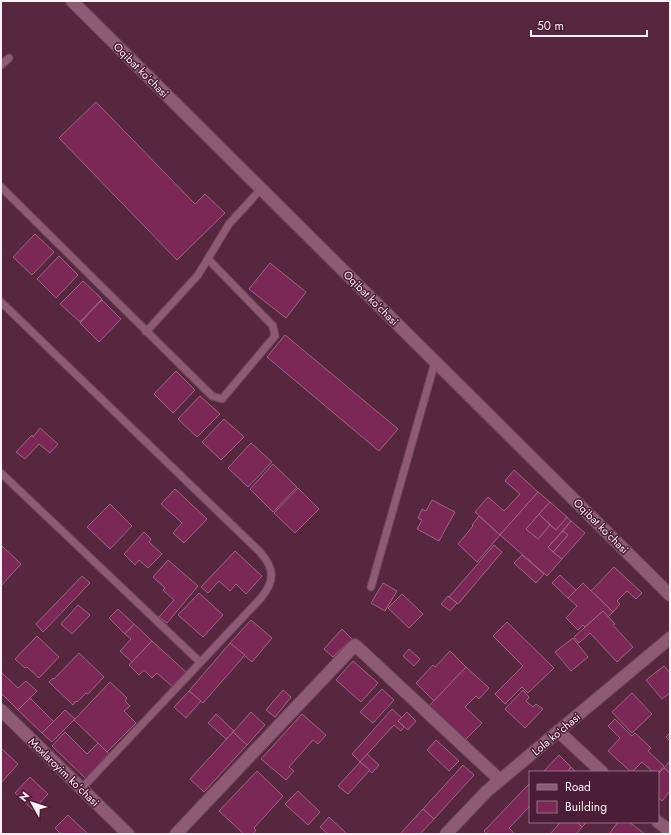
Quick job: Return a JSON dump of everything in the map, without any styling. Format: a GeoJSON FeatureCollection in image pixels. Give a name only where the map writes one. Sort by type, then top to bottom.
{"type":"FeatureCollection","features":[{"type":"Feature","properties":{"kind":"street","name":"Oqibat koʻchasi"},"geometry":{"type":"LineString","coordinates":[[72,1],[670,595]]}},
{"type":"Feature","properties":{"kind":"street","name":"Lola koʻchasi"},"geometry":{"type":"LineString","coordinates":[[446,834],[487,791],[668,642]]}},
{"type":"Feature","properties":{"kind":"street"},"geometry":{"type":"LineString","coordinates":[[176,834],[355,645],[500,780]]}},
{"type":"Feature","properties":{"kind":"street","name":"Moxlaroyim koʻchasi"},"geometry":{"type":"LineString","coordinates":[[1,710],[128,834]]}},
{"type":"Feature","properties":{"kind":"street"},"geometry":{"type":"LineString","coordinates":[[558,731],[601,771]]}},
{"type":"Feature","properties":{"kind":"street"},"geometry":{"type":"LineString","coordinates":[[659,823],[670,831]]}},
{"type":"Feature","properties":{"kind":"lane"},"geometry":{"type":"LineString","coordinates":[[1,65],[8,58]]}},
{"type":"Feature","properties":{"kind":"lane"},"geometry":{"type":"LineString","coordinates":[[1,187],[212,396],[222,399],[275,336],[273,326],[208,259]]}},
{"type":"Feature","properties":{"kind":"lane"},"geometry":{"type":"LineString","coordinates":[[146,332],[198,276],[229,224],[261,189]]}},
{"type":"Feature","properties":{"kind":"lane"},"geometry":{"type":"LineString","coordinates":[[1,302],[266,559],[271,572],[271,580],[268,588],[81,788]]}},
{"type":"Feature","properties":{"kind":"lane"},"geometry":{"type":"LineString","coordinates":[[372,588],[435,362]]}},
{"type":"Feature","properties":{"kind":"lane"},"geometry":{"type":"LineString","coordinates":[[1,473],[200,662]]}},
{"type":"Feature","properties":{"kind":"building"},"geometry":{"type":"Polygon","coordinates":[[[96,102],[195,204],[205,194],[225,213],[177,260],[59,138],[96,102]]]}},
{"type":"Feature","properties":{"kind":"building"},"geometry":{"type":"Polygon","coordinates":[[[35,234],[54,252],[32,275],[13,257],[35,234]]]}},
{"type":"Feature","properties":{"kind":"building"},"geometry":{"type":"Polygon","coordinates":[[[59,256],[78,275],[56,298],[37,279],[59,256]]]}},
{"type":"Feature","properties":{"kind":"building"},"geometry":{"type":"Polygon","coordinates":[[[270,263],[306,292],[286,318],[249,289],[270,263]]]}},
{"type":"Feature","properties":{"kind":"building"},"geometry":{"type":"Polygon","coordinates":[[[83,281],[102,299],[80,322],[60,304],[83,281]]]}},
{"type":"Feature","properties":{"kind":"building"},"geometry":{"type":"Polygon","coordinates":[[[102,300],[121,319],[99,342],[80,323],[102,300]]]}},
{"type":"Feature","properties":{"kind":"building"},"geometry":{"type":"Polygon","coordinates":[[[285,335],[398,429],[379,451],[267,357],[285,335]]]}},
{"type":"Feature","properties":{"kind":"building"},"geometry":{"type":"Polygon","coordinates":[[[176,371],[195,390],[173,413],[154,394],[176,371]]]}},
{"type":"Feature","properties":{"kind":"building"},"geometry":{"type":"Polygon","coordinates":[[[200,396],[220,414],[197,437],[178,419],[200,396]]]}},
{"type":"Feature","properties":{"kind":"building"},"geometry":{"type":"Polygon","coordinates":[[[224,419],[244,437],[221,460],[202,442],[224,419]]]}},
{"type":"Feature","properties":{"kind":"building"},"geometry":{"type":"Polygon","coordinates":[[[40,428],[58,444],[50,453],[39,444],[25,459],[16,452],[32,435],[33,437],[40,428]]]}},
{"type":"Feature","properties":{"kind":"building"},"geometry":{"type":"Polygon","coordinates":[[[251,443],[272,462],[248,487],[228,468],[251,443]]]}},
{"type":"Feature","properties":{"kind":"building"},"geometry":{"type":"Polygon","coordinates":[[[273,464],[297,487],[273,512],[250,489],[273,464]]]}},
{"type":"Feature","properties":{"kind":"building"},"geometry":{"type":"Polygon","coordinates":[[[514,470],[538,492],[500,535],[475,512],[488,497],[504,511],[520,494],[505,481],[514,470]]]}},
{"type":"Feature","properties":{"kind":"building"},"geometry":{"type":"Polygon","coordinates":[[[298,488],[319,509],[295,533],[274,513],[298,488]]]}},
{"type":"Feature","properties":{"kind":"building"},"geometry":{"type":"Polygon","coordinates":[[[175,489],[207,519],[184,543],[173,533],[182,523],[161,504],[175,489]]]}},
{"type":"Feature","properties":{"kind":"building"},"geometry":{"type":"Polygon","coordinates":[[[538,492],[550,502],[526,529],[538,539],[550,525],[556,530],[567,517],[571,521],[548,547],[562,559],[547,576],[500,535],[538,492]]]}},
{"type":"Feature","properties":{"kind":"building"},"geometry":{"type":"Polygon","coordinates":[[[432,500],[455,512],[439,541],[417,529],[422,520],[418,518],[422,509],[426,511],[432,500]]]}},
{"type":"Feature","properties":{"kind":"building"},"geometry":{"type":"Polygon","coordinates":[[[550,502],[567,517],[556,530],[539,514],[550,502]]]}},
{"type":"Feature","properties":{"kind":"building"},"geometry":{"type":"Polygon","coordinates":[[[110,504],[132,526],[110,549],[87,527],[110,504]]]}},
{"type":"Feature","properties":{"kind":"building"},"geometry":{"type":"Polygon","coordinates":[[[539,514],[550,525],[538,539],[526,529],[539,514]]]}},
{"type":"Feature","properties":{"kind":"building"},"geometry":{"type":"Polygon","coordinates":[[[479,516],[500,535],[477,562],[458,544],[479,516]]]}},
{"type":"Feature","properties":{"kind":"building"},"geometry":{"type":"Polygon","coordinates":[[[571,521],[585,533],[562,559],[553,552],[568,535],[563,531],[571,521]]]}},
{"type":"Feature","properties":{"kind":"building"},"geometry":{"type":"Polygon","coordinates":[[[563,531],[568,535],[553,552],[548,547],[563,531]]]}},
{"type":"Feature","properties":{"kind":"building"},"geometry":{"type":"Polygon","coordinates":[[[144,532],[151,539],[149,542],[162,554],[148,568],[139,560],[135,565],[124,554],[144,532]]]}},
{"type":"Feature","properties":{"kind":"building"},"geometry":{"type":"Polygon","coordinates":[[[1,545],[21,564],[1,586],[1,545]]]}},
{"type":"Feature","properties":{"kind":"building"},"geometry":{"type":"Polygon","coordinates":[[[494,545],[502,552],[458,604],[449,597],[494,545]]]}},
{"type":"Feature","properties":{"kind":"building"},"geometry":{"type":"Polygon","coordinates":[[[235,551],[262,576],[246,594],[236,584],[230,591],[219,581],[208,593],[201,587],[235,551]]]}},
{"type":"Feature","properties":{"kind":"building"},"geometry":{"type":"Polygon","coordinates":[[[522,555],[544,574],[536,583],[514,563],[522,555]]]}},
{"type":"Feature","properties":{"kind":"building"},"geometry":{"type":"Polygon","coordinates":[[[168,560],[198,586],[167,623],[159,617],[174,600],[163,590],[165,588],[153,577],[168,560]]]}},
{"type":"Feature","properties":{"kind":"building"},"geometry":{"type":"Polygon","coordinates":[[[614,567],[642,593],[636,599],[627,591],[617,601],[620,604],[613,612],[591,591],[614,567]]]}},
{"type":"Feature","properties":{"kind":"building"},"geometry":{"type":"Polygon","coordinates":[[[560,575],[576,590],[568,598],[552,583],[560,575]]]}},
{"type":"Feature","properties":{"kind":"building"},"geometry":{"type":"Polygon","coordinates":[[[82,576],[90,583],[43,632],[36,624],[82,576]]]}},
{"type":"Feature","properties":{"kind":"building"},"geometry":{"type":"Polygon","coordinates":[[[383,583],[397,591],[385,611],[371,603],[383,583]]]}},
{"type":"Feature","properties":{"kind":"building"},"geometry":{"type":"Polygon","coordinates":[[[583,583],[613,612],[608,617],[603,611],[585,627],[583,625],[578,630],[566,618],[577,606],[568,598],[583,583]]]}},
{"type":"Feature","properties":{"kind":"building"},"geometry":{"type":"Polygon","coordinates":[[[199,593],[223,615],[203,637],[178,615],[199,593]]]}},
{"type":"Feature","properties":{"kind":"building"},"geometry":{"type":"Polygon","coordinates":[[[402,594],[423,614],[409,628],[388,608],[402,594]]]}},
{"type":"Feature","properties":{"kind":"building"},"geometry":{"type":"Polygon","coordinates":[[[448,596],[457,603],[450,611],[441,604],[448,596]]]}},
{"type":"Feature","properties":{"kind":"building"},"geometry":{"type":"Polygon","coordinates":[[[78,605],[90,615],[72,634],[61,624],[78,605]]]}},
{"type":"Feature","properties":{"kind":"building"},"geometry":{"type":"Polygon","coordinates":[[[118,609],[134,624],[125,634],[109,618],[118,609]]]}},
{"type":"Feature","properties":{"kind":"building"},"geometry":{"type":"Polygon","coordinates":[[[603,611],[615,624],[613,625],[633,647],[617,662],[590,633],[579,643],[574,637],[603,611]]]}},
{"type":"Feature","properties":{"kind":"building"},"geometry":{"type":"Polygon","coordinates":[[[251,620],[272,638],[252,662],[230,643],[251,620]]]}},
{"type":"Feature","properties":{"kind":"building"},"geometry":{"type":"Polygon","coordinates":[[[507,622],[554,668],[528,693],[522,687],[505,704],[495,694],[523,666],[493,636],[507,622]]]}},
{"type":"Feature","properties":{"kind":"building"},"geometry":{"type":"Polygon","coordinates":[[[134,624],[152,641],[132,662],[120,651],[131,639],[125,634],[134,624]]]}},
{"type":"Feature","properties":{"kind":"building"},"geometry":{"type":"Polygon","coordinates":[[[342,629],[352,639],[333,657],[324,649],[342,629]]]}},
{"type":"Feature","properties":{"kind":"building"},"geometry":{"type":"Polygon","coordinates":[[[37,636],[59,657],[39,678],[15,659],[37,636]]]}},
{"type":"Feature","properties":{"kind":"building"},"geometry":{"type":"Polygon","coordinates":[[[573,638],[588,657],[571,671],[555,652],[573,638]]]}},
{"type":"Feature","properties":{"kind":"building"},"geometry":{"type":"Polygon","coordinates":[[[152,641],[187,673],[174,688],[157,673],[152,678],[144,670],[139,675],[129,665],[152,641]]]}},
{"type":"Feature","properties":{"kind":"building"},"geometry":{"type":"Polygon","coordinates":[[[230,643],[245,655],[203,703],[189,691],[230,643]]]}},
{"type":"Feature","properties":{"kind":"building"},"geometry":{"type":"Polygon","coordinates":[[[409,649],[420,659],[414,666],[403,656],[409,649]]]}},
{"type":"Feature","properties":{"kind":"building"},"geometry":{"type":"Polygon","coordinates":[[[450,651],[466,667],[434,701],[416,683],[433,665],[435,667],[450,651]]]}},
{"type":"Feature","properties":{"kind":"building"},"geometry":{"type":"Polygon","coordinates":[[[79,653],[104,677],[88,694],[86,693],[73,705],[49,682],[53,678],[54,679],[79,653]]]}},
{"type":"Feature","properties":{"kind":"building"},"geometry":{"type":"Polygon","coordinates":[[[353,661],[378,683],[361,702],[336,680],[353,661]]]}},
{"type":"Feature","properties":{"kind":"building"},"geometry":{"type":"Polygon","coordinates":[[[664,666],[670,673],[670,693],[662,699],[646,680],[664,666]]]}},
{"type":"Feature","properties":{"kind":"building"},"geometry":{"type":"Polygon","coordinates":[[[466,667],[489,688],[479,699],[476,696],[465,707],[482,723],[464,741],[428,707],[466,667]]]}},
{"type":"Feature","properties":{"kind":"building"},"geometry":{"type":"Polygon","coordinates":[[[1,672],[18,688],[26,681],[37,691],[18,710],[1,693],[1,672]]]}},
{"type":"Feature","properties":{"kind":"building"},"geometry":{"type":"Polygon","coordinates":[[[110,682],[127,698],[125,701],[130,706],[124,711],[136,723],[107,752],[74,720],[110,682]]]}},
{"type":"Feature","properties":{"kind":"building"},"geometry":{"type":"Polygon","coordinates":[[[382,689],[394,700],[373,723],[360,712],[382,689]]]}},
{"type":"Feature","properties":{"kind":"building"},"geometry":{"type":"Polygon","coordinates":[[[283,690],[291,697],[275,717],[266,710],[283,690]]]}},
{"type":"Feature","properties":{"kind":"building"},"geometry":{"type":"Polygon","coordinates":[[[523,690],[529,697],[526,701],[533,707],[536,704],[543,709],[525,728],[505,709],[523,690]]]}},
{"type":"Feature","properties":{"kind":"building"},"geometry":{"type":"Polygon","coordinates":[[[189,691],[201,701],[186,718],[174,707],[189,691]]]}},
{"type":"Feature","properties":{"kind":"building"},"geometry":{"type":"Polygon","coordinates":[[[632,693],[652,714],[632,733],[612,712],[632,693]]]}},
{"type":"Feature","properties":{"kind":"building"},"geometry":{"type":"Polygon","coordinates":[[[30,698],[54,722],[42,733],[18,710],[30,698]]]}},
{"type":"Feature","properties":{"kind":"building"},"geometry":{"type":"Polygon","coordinates":[[[392,709],[402,718],[398,721],[404,727],[401,731],[394,725],[360,762],[352,754],[392,709]]]}},
{"type":"Feature","properties":{"kind":"building"},"geometry":{"type":"Polygon","coordinates":[[[65,710],[75,719],[52,742],[42,733],[65,710]]]}},
{"type":"Feature","properties":{"kind":"building"},"geometry":{"type":"Polygon","coordinates":[[[251,712],[265,725],[247,745],[233,732],[251,712]]]}},
{"type":"Feature","properties":{"kind":"building"},"geometry":{"type":"Polygon","coordinates":[[[407,712],[416,721],[408,730],[398,721],[407,712]]]}},
{"type":"Feature","properties":{"kind":"building"},"geometry":{"type":"Polygon","coordinates":[[[216,714],[234,731],[226,739],[208,723],[216,714]]]}},
{"type":"Feature","properties":{"kind":"building"},"geometry":{"type":"Polygon","coordinates":[[[302,714],[326,735],[318,744],[313,740],[289,767],[294,771],[286,780],[261,759],[302,714]]]}},
{"type":"Feature","properties":{"kind":"building"},"geometry":{"type":"Polygon","coordinates":[[[615,719],[632,736],[635,733],[651,748],[648,751],[664,766],[659,772],[652,771],[642,762],[633,771],[630,771],[608,751],[620,738],[608,726],[615,719]]]}},
{"type":"Feature","properties":{"kind":"building"},"geometry":{"type":"Polygon","coordinates":[[[65,732],[87,754],[98,743],[110,755],[87,780],[52,746],[65,732]]]}},
{"type":"Feature","properties":{"kind":"building"},"geometry":{"type":"Polygon","coordinates":[[[233,732],[247,745],[204,792],[190,779],[233,732]]]}},
{"type":"Feature","properties":{"kind":"building"},"geometry":{"type":"Polygon","coordinates":[[[670,733],[670,741],[666,737],[670,733]]]}},
{"type":"Feature","properties":{"kind":"building"},"geometry":{"type":"Polygon","coordinates":[[[436,740],[459,761],[449,771],[427,750],[436,740]]]}},
{"type":"Feature","properties":{"kind":"building"},"geometry":{"type":"Polygon","coordinates":[[[1,748],[18,764],[1,783],[1,748]]]}},
{"type":"Feature","properties":{"kind":"building"},"geometry":{"type":"Polygon","coordinates":[[[367,754],[379,765],[372,773],[360,762],[367,754]]]}},
{"type":"Feature","properties":{"kind":"building"},"geometry":{"type":"Polygon","coordinates":[[[559,755],[571,767],[568,771],[544,771],[559,755]]]}},
{"type":"Feature","properties":{"kind":"building"},"geometry":{"type":"Polygon","coordinates":[[[670,761],[670,773],[664,768],[670,761]]]}},
{"type":"Feature","properties":{"kind":"building"},"geometry":{"type":"Polygon","coordinates":[[[360,762],[370,770],[348,794],[338,786],[360,762]]]}},
{"type":"Feature","properties":{"kind":"building"},"geometry":{"type":"Polygon","coordinates":[[[463,765],[474,775],[434,819],[423,809],[463,765]]]}},
{"type":"Feature","properties":{"kind":"building"},"geometry":{"type":"Polygon","coordinates":[[[571,767],[575,771],[568,771],[571,767]]]}},
{"type":"Feature","properties":{"kind":"building"},"geometry":{"type":"Polygon","coordinates":[[[664,768],[670,773],[670,791],[662,801],[659,798],[659,773],[664,768]]]}},
{"type":"Feature","properties":{"kind":"building"},"geometry":{"type":"Polygon","coordinates":[[[257,771],[283,796],[254,828],[256,830],[253,834],[244,834],[219,811],[257,771]]]}},
{"type":"Feature","properties":{"kind":"building"},"geometry":{"type":"Polygon","coordinates":[[[30,777],[48,794],[33,810],[15,793],[30,777]]]}},
{"type":"Feature","properties":{"kind":"building"},"geometry":{"type":"Polygon","coordinates":[[[529,784],[529,807],[509,828],[515,834],[487,834],[484,831],[529,784]]]}},
{"type":"Feature","properties":{"kind":"building"},"geometry":{"type":"Polygon","coordinates":[[[298,791],[320,812],[308,825],[285,804],[298,791]]]}},
{"type":"Feature","properties":{"kind":"building"},"geometry":{"type":"Polygon","coordinates":[[[423,809],[434,819],[420,834],[400,834],[423,809]]]}},
{"type":"Feature","properties":{"kind":"building"},"geometry":{"type":"Polygon","coordinates":[[[68,815],[88,834],[61,834],[55,828],[68,815]]]}},
{"type":"Feature","properties":{"kind":"building"},"geometry":{"type":"Polygon","coordinates":[[[329,817],[347,834],[328,834],[320,827],[329,817]]]}},
{"type":"Feature","properties":{"kind":"building"},"geometry":{"type":"Polygon","coordinates":[[[558,823],[578,823],[582,827],[576,834],[550,834],[559,824],[558,823]]]}},
{"type":"Feature","properties":{"kind":"building"},"geometry":{"type":"Polygon","coordinates":[[[578,823],[586,823],[582,827],[578,823]]]}},
{"type":"Feature","properties":{"kind":"building"},"geometry":{"type":"Polygon","coordinates":[[[617,823],[630,823],[645,834],[609,834],[617,823]]]}}]}
